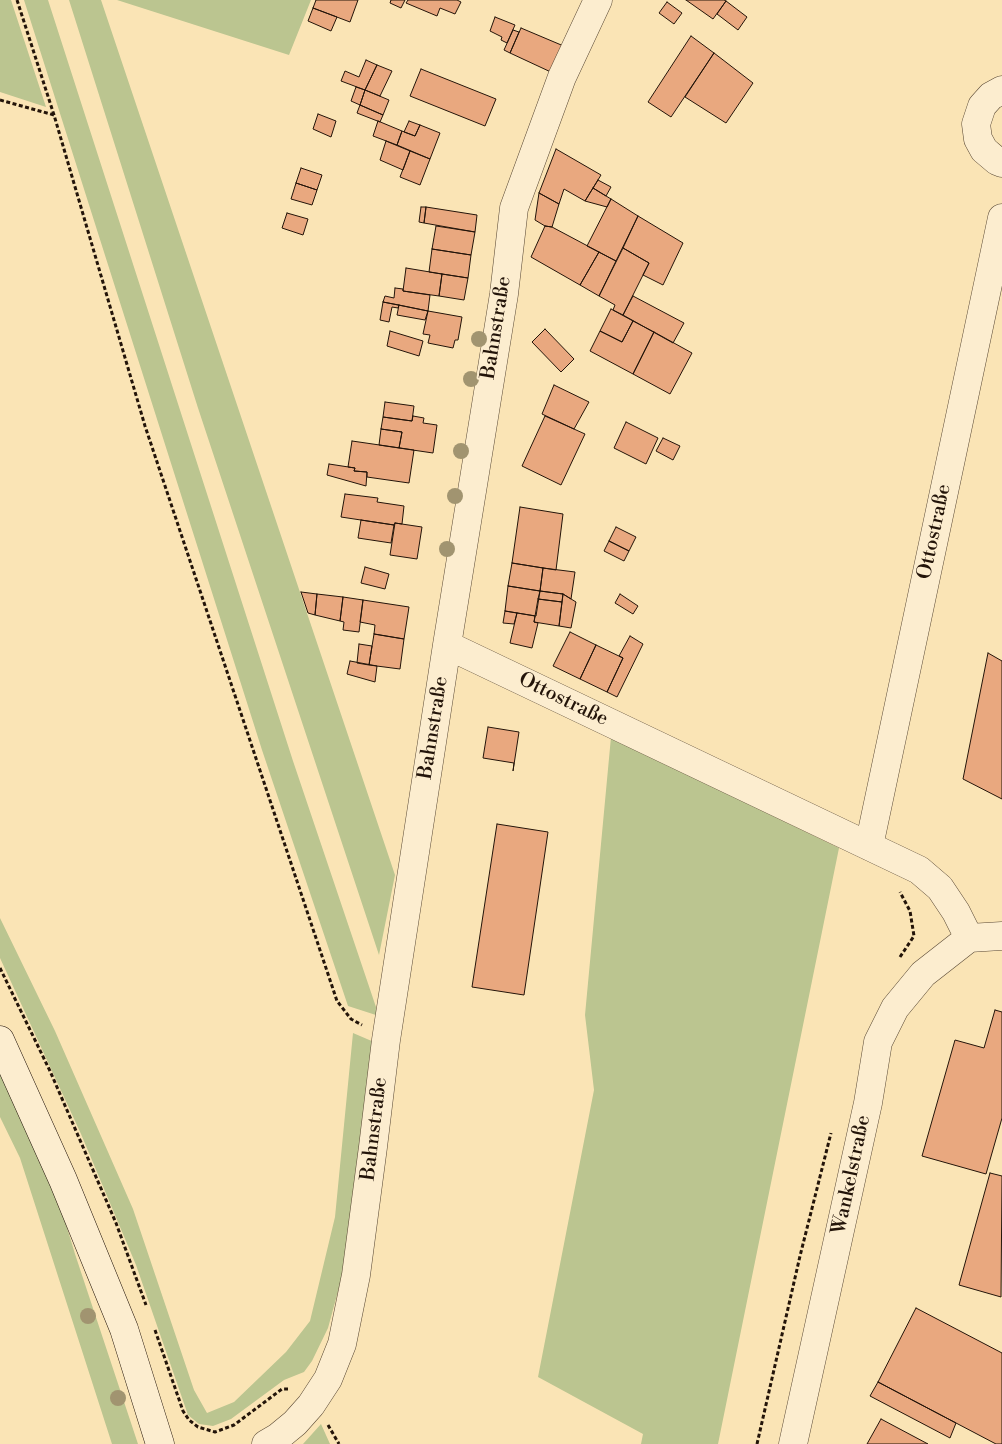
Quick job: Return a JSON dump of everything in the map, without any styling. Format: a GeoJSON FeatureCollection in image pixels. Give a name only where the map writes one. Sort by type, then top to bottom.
{"type":"FeatureCollection","features":[{"type":"Feature","properties":{"kind":"street","name":"Bahnstraße"},"geometry":{"type":"LineString","coordinates":[[266,1444],[295,1423],[310,1405],[328,1379],[342,1344],[356,1275],[386,1040],[446,645],[504,294],[514,208],[562,77],[598,0]]}},
{"type":"Feature","properties":{"kind":"street"},"geometry":{"type":"LineString","coordinates":[[1002,90],[991,96],[982,106],[976,124],[978,139],[984,150],[996,161],[1002,162]]}},
{"type":"Feature","properties":{"kind":"street","name":"Ottostraße"},"geometry":{"type":"LineString","coordinates":[[869,846],[1002,218]]}},
{"type":"Feature","properties":{"kind":"street","name":"Ottostraße"},"geometry":{"type":"LineString","coordinates":[[446,645],[920,870],[940,888],[956,912],[969,938]]}},
{"type":"Feature","properties":{"kind":"street"},"geometry":{"type":"LineString","coordinates":[[969,938],[1002,936]]}},
{"type":"Feature","properties":{"kind":"street","name":"Wankelstraße"},"geometry":{"type":"LineString","coordinates":[[793,1444],[868,1103],[878,1042],[895,1008],[922,974],[969,938]]}},
{"type":"Feature","properties":{"kind":"street"},"geometry":{"type":"LineString","coordinates":[[0,1040],[63,1180],[124,1329],[160,1444]]}},
{"type":"Feature","properties":{"kind":"path"},"geometry":{"type":"LineString","coordinates":[[17,0],[54,115],[145,426],[337,1001],[351,1019],[386,1040]]}},
{"type":"Feature","properties":{"kind":"path"},"geometry":{"type":"LineString","coordinates":[[0,100],[54,115]]}},
{"type":"Feature","properties":{"kind":"path"},"geometry":{"type":"LineString","coordinates":[[0,968],[50,1071],[116,1223],[146,1306]]}},
{"type":"Feature","properties":{"kind":"path"},"geometry":{"type":"LineString","coordinates":[[153,1323],[183,1411],[189,1420],[198,1427],[216,1432],[234,1425],[282,1390],[293,1388],[331,1429],[339,1444]]}},
{"type":"Feature","properties":{"kind":"green space"},"geometry":{"type":"Polygon","coordinates":[[[0,0],[11,0],[46,107],[0,92],[0,0]]]}},
{"type":"Feature","properties":{"kind":"green space"},"geometry":{"type":"Polygon","coordinates":[[[24,0],[48,0],[293,761],[379,1016],[348,1006],[262,750],[24,0]]]}},
{"type":"Feature","properties":{"kind":"green space"},"geometry":{"type":"Polygon","coordinates":[[[69,0],[101,0],[395,875],[379,955],[198,408],[69,0]]]}},
{"type":"Feature","properties":{"kind":"green space"},"geometry":{"type":"Polygon","coordinates":[[[117,0],[311,0],[289,55],[117,0]]]}},
{"type":"Feature","properties":{"kind":"green space"},"geometry":{"type":"Polygon","coordinates":[[[611,737],[839,848],[718,1444],[641,1444],[643,1434],[538,1377],[594,1090],[585,1015],[611,737]]]}},
{"type":"Feature","properties":{"kind":"green space"},"geometry":{"type":"Polygon","coordinates":[[[0,918],[55,1031],[133,1209],[194,1390],[207,1413],[234,1402],[286,1352],[310,1321],[335,1217],[353,1033],[374,1042],[347,1251],[328,1328],[312,1361],[304,1372],[284,1380],[231,1419],[213,1426],[199,1424],[188,1415],[136,1265],[81,1134],[0,958],[0,918]]]}},
{"type":"Feature","properties":{"kind":"green space"},"geometry":{"type":"Polygon","coordinates":[[[0,1061],[51,1175],[138,1444],[112,1444],[20,1158],[0,1117],[0,1061]]]}},
{"type":"Feature","properties":{"kind":"green space"},"geometry":{"type":"Polygon","coordinates":[[[321,1424],[330,1444],[303,1444],[321,1424]]]}},
{"type":"Feature","properties":{"kind":"building"},"geometry":{"type":"Polygon","coordinates":[[[316,0],[358,0],[350,22],[313,8],[316,0]]]}},
{"type":"Feature","properties":{"kind":"building"},"geometry":{"type":"Polygon","coordinates":[[[391,0],[405,0],[401,8],[390,3],[391,0]]]}},
{"type":"Feature","properties":{"kind":"building"},"geometry":{"type":"Polygon","coordinates":[[[408,0],[457,0],[461,2],[455,14],[440,8],[437,16],[406,3],[408,0]]]}},
{"type":"Feature","properties":{"kind":"building"},"geometry":{"type":"Polygon","coordinates":[[[686,0],[724,0],[726,1],[713,19],[686,0]]]}},
{"type":"Feature","properties":{"kind":"building"},"geometry":{"type":"Polygon","coordinates":[[[726,1],[747,17],[738,30],[717,14],[726,1]]]}},
{"type":"Feature","properties":{"kind":"building"},"geometry":{"type":"Polygon","coordinates":[[[667,2],[682,13],[674,24],[659,13],[667,2]]]}},
{"type":"Feature","properties":{"kind":"building"},"geometry":{"type":"Polygon","coordinates":[[[313,8],[337,17],[331,31],[308,21],[313,8]]]}},
{"type":"Feature","properties":{"kind":"building"},"geometry":{"type":"Polygon","coordinates":[[[495,17],[515,25],[507,43],[501,40],[502,37],[490,31],[495,17]]]}},
{"type":"Feature","properties":{"kind":"building"},"geometry":{"type":"Polygon","coordinates":[[[521,28],[566,47],[553,73],[510,53],[521,28]]]}},
{"type":"Feature","properties":{"kind":"building"},"geometry":{"type":"Polygon","coordinates":[[[513,30],[519,32],[510,53],[504,50],[513,30]]]}},
{"type":"Feature","properties":{"kind":"building"},"geometry":{"type":"Polygon","coordinates":[[[691,36],[714,53],[671,117],[648,102],[691,36]]]}},
{"type":"Feature","properties":{"kind":"building"},"geometry":{"type":"Polygon","coordinates":[[[714,53],[753,83],[726,123],[685,97],[714,53]]]}},
{"type":"Feature","properties":{"kind":"building"},"geometry":{"type":"Polygon","coordinates":[[[366,60],[377,65],[365,90],[341,81],[345,71],[359,77],[366,60]]]}},
{"type":"Feature","properties":{"kind":"building"},"geometry":{"type":"Polygon","coordinates":[[[377,65],[392,71],[380,96],[365,90],[377,65]]]}},
{"type":"Feature","properties":{"kind":"building"},"geometry":{"type":"Polygon","coordinates":[[[421,69],[496,99],[485,126],[410,96],[421,69]]]}},
{"type":"Feature","properties":{"kind":"building"},"geometry":{"type":"Polygon","coordinates":[[[356,87],[365,90],[360,105],[351,101],[356,87]]]}},
{"type":"Feature","properties":{"kind":"building"},"geometry":{"type":"Polygon","coordinates":[[[365,90],[389,100],[383,115],[360,105],[365,90]]]}},
{"type":"Feature","properties":{"kind":"building"},"geometry":{"type":"Polygon","coordinates":[[[360,105],[383,115],[380,122],[357,113],[360,105]]]}},
{"type":"Feature","properties":{"kind":"building"},"geometry":{"type":"Polygon","coordinates":[[[318,114],[336,121],[331,137],[313,129],[318,114]]]}},
{"type":"Feature","properties":{"kind":"building"},"geometry":{"type":"Polygon","coordinates":[[[378,121],[402,131],[397,145],[373,136],[378,121]]]}},
{"type":"Feature","properties":{"kind":"building"},"geometry":{"type":"Polygon","coordinates":[[[409,121],[420,125],[415,136],[404,132],[409,121]]]}},
{"type":"Feature","properties":{"kind":"building"},"geometry":{"type":"Polygon","coordinates":[[[420,125],[440,133],[430,159],[397,145],[402,131],[415,136],[420,125]]]}},
{"type":"Feature","properties":{"kind":"building"},"geometry":{"type":"Polygon","coordinates":[[[386,141],[410,151],[403,170],[380,160],[386,141]]]}},
{"type":"Feature","properties":{"kind":"building"},"geometry":{"type":"Polygon","coordinates":[[[556,149],[601,175],[585,201],[564,189],[559,204],[539,193],[556,149]]]}},
{"type":"Feature","properties":{"kind":"building"},"geometry":{"type":"Polygon","coordinates":[[[410,151],[430,159],[420,185],[400,177],[410,151]]]}},
{"type":"Feature","properties":{"kind":"building"},"geometry":{"type":"Polygon","coordinates":[[[301,168],[322,175],[317,190],[296,183],[301,168]]]}},
{"type":"Feature","properties":{"kind":"building"},"geometry":{"type":"Polygon","coordinates":[[[598,180],[611,187],[606,196],[593,188],[598,180]]]}},
{"type":"Feature","properties":{"kind":"building"},"geometry":{"type":"Polygon","coordinates":[[[296,183],[317,190],[312,205],[291,199],[296,183]]]}},
{"type":"Feature","properties":{"kind":"building"},"geometry":{"type":"Polygon","coordinates":[[[593,188],[611,199],[607,207],[585,201],[593,188]]]}},
{"type":"Feature","properties":{"kind":"building"},"geometry":{"type":"Polygon","coordinates":[[[539,193],[559,204],[552,227],[545,226],[535,220],[539,193]]]}},
{"type":"Feature","properties":{"kind":"building"},"geometry":{"type":"Polygon","coordinates":[[[611,199],[638,216],[616,261],[587,246],[611,199]]]}},
{"type":"Feature","properties":{"kind":"building"},"geometry":{"type":"Polygon","coordinates":[[[421,207],[426,207],[424,223],[419,222],[421,207]]]}},
{"type":"Feature","properties":{"kind":"building"},"geometry":{"type":"Polygon","coordinates":[[[426,207],[477,215],[475,232],[424,223],[426,207]]]}},
{"type":"Feature","properties":{"kind":"building"},"geometry":{"type":"Polygon","coordinates":[[[287,213],[308,219],[303,235],[282,228],[287,213]]]}},
{"type":"Feature","properties":{"kind":"building"},"geometry":{"type":"Polygon","coordinates":[[[638,216],[683,243],[663,285],[643,275],[649,263],[623,248],[638,216]]]}},
{"type":"Feature","properties":{"kind":"building"},"geometry":{"type":"Polygon","coordinates":[[[436,226],[475,232],[471,255],[432,249],[436,226]]]}},
{"type":"Feature","properties":{"kind":"building"},"geometry":{"type":"Polygon","coordinates":[[[545,226],[552,227],[599,252],[580,285],[531,257],[545,226]]]}},
{"type":"Feature","properties":{"kind":"building"},"geometry":{"type":"Polygon","coordinates":[[[623,248],[649,263],[623,315],[613,310],[615,305],[599,296],[623,248]]]}},
{"type":"Feature","properties":{"kind":"building"},"geometry":{"type":"Polygon","coordinates":[[[432,249],[471,255],[468,278],[429,272],[432,249]]]}},
{"type":"Feature","properties":{"kind":"building"},"geometry":{"type":"Polygon","coordinates":[[[599,252],[616,261],[599,296],[580,285],[599,252]]]}},
{"type":"Feature","properties":{"kind":"building"},"geometry":{"type":"Polygon","coordinates":[[[406,268],[442,274],[439,296],[403,291],[406,268]]]}},
{"type":"Feature","properties":{"kind":"building"},"geometry":{"type":"Polygon","coordinates":[[[442,274],[468,278],[464,300],[439,296],[442,274]]]}},
{"type":"Feature","properties":{"kind":"building"},"geometry":{"type":"Polygon","coordinates":[[[395,288],[430,295],[428,311],[383,302],[385,296],[394,298],[395,288]]]}},
{"type":"Feature","properties":{"kind":"building"},"geometry":{"type":"Polygon","coordinates":[[[633,296],[684,323],[673,343],[623,315],[633,296]]]}},
{"type":"Feature","properties":{"kind":"building"},"geometry":{"type":"Polygon","coordinates":[[[383,302],[399,305],[398,308],[392,307],[389,322],[380,320],[383,302]]]}},
{"type":"Feature","properties":{"kind":"building"},"geometry":{"type":"Polygon","coordinates":[[[399,305],[428,311],[425,320],[397,315],[399,305]]]}},
{"type":"Feature","properties":{"kind":"building"},"geometry":{"type":"Polygon","coordinates":[[[611,309],[633,321],[622,342],[600,331],[611,309]]]}},
{"type":"Feature","properties":{"kind":"building"},"geometry":{"type":"Polygon","coordinates":[[[428,311],[462,317],[458,340],[455,340],[453,348],[428,343],[430,335],[423,334],[428,311]]]}},
{"type":"Feature","properties":{"kind":"building"},"geometry":{"type":"Polygon","coordinates":[[[633,321],[654,332],[633,374],[590,351],[600,331],[622,342],[633,321]]]}},
{"type":"Feature","properties":{"kind":"building"},"geometry":{"type":"Polygon","coordinates":[[[545,329],[574,359],[561,372],[532,342],[545,329]]]}},
{"type":"Feature","properties":{"kind":"building"},"geometry":{"type":"Polygon","coordinates":[[[390,331],[423,341],[419,356],[387,346],[390,331]]]}},
{"type":"Feature","properties":{"kind":"building"},"geometry":{"type":"Polygon","coordinates":[[[654,332],[692,353],[670,394],[633,374],[654,332]]]}},
{"type":"Feature","properties":{"kind":"building"},"geometry":{"type":"Polygon","coordinates":[[[554,385],[589,402],[574,429],[542,414],[554,385]]]}},
{"type":"Feature","properties":{"kind":"building"},"geometry":{"type":"Polygon","coordinates":[[[385,402],[414,406],[412,421],[383,417],[385,402]]]}},
{"type":"Feature","properties":{"kind":"building"},"geometry":{"type":"Polygon","coordinates":[[[413,416],[424,418],[423,423],[437,425],[433,453],[399,448],[402,432],[381,429],[383,417],[412,421],[413,416]]]}},
{"type":"Feature","properties":{"kind":"building"},"geometry":{"type":"Polygon","coordinates":[[[545,416],[585,434],[561,485],[522,466],[545,416]]]}},
{"type":"Feature","properties":{"kind":"building"},"geometry":{"type":"Polygon","coordinates":[[[626,422],[658,438],[646,464],[614,448],[626,422]]]}},
{"type":"Feature","properties":{"kind":"building"},"geometry":{"type":"Polygon","coordinates":[[[381,429],[402,432],[399,448],[379,445],[381,429]]]}},
{"type":"Feature","properties":{"kind":"building"},"geometry":{"type":"Polygon","coordinates":[[[663,438],[680,446],[673,460],[656,451],[663,438]]]}},
{"type":"Feature","properties":{"kind":"building"},"geometry":{"type":"Polygon","coordinates":[[[352,441],[414,450],[409,483],[367,477],[367,472],[354,471],[355,468],[348,467],[352,441]]]}},
{"type":"Feature","properties":{"kind":"building"},"geometry":{"type":"Polygon","coordinates":[[[329,464],[355,468],[354,471],[367,472],[366,486],[327,475],[329,464]]]}},
{"type":"Feature","properties":{"kind":"building"},"geometry":{"type":"Polygon","coordinates":[[[345,494],[378,498],[377,502],[404,506],[402,524],[395,523],[394,525],[341,517],[345,494]]]}},
{"type":"Feature","properties":{"kind":"building"},"geometry":{"type":"Polygon","coordinates":[[[520,507],[563,514],[556,570],[512,563],[520,507]]]}},
{"type":"Feature","properties":{"kind":"building"},"geometry":{"type":"Polygon","coordinates":[[[361,520],[394,525],[391,543],[358,538],[361,520]]]}},
{"type":"Feature","properties":{"kind":"building"},"geometry":{"type":"Polygon","coordinates":[[[395,523],[422,527],[417,559],[390,555],[395,523]]]}},
{"type":"Feature","properties":{"kind":"building"},"geometry":{"type":"Polygon","coordinates":[[[616,527],[636,537],[629,551],[609,541],[616,527]]]}},
{"type":"Feature","properties":{"kind":"building"},"geometry":{"type":"Polygon","coordinates":[[[609,541],[629,551],[624,561],[604,551],[609,541]]]}},
{"type":"Feature","properties":{"kind":"building"},"geometry":{"type":"Polygon","coordinates":[[[512,563],[543,568],[540,591],[508,586],[512,563]]]}},
{"type":"Feature","properties":{"kind":"building"},"geometry":{"type":"Polygon","coordinates":[[[365,567],[389,574],[385,589],[361,583],[365,567]]]}},
{"type":"Feature","properties":{"kind":"building"},"geometry":{"type":"Polygon","coordinates":[[[543,568],[575,572],[571,599],[563,594],[540,591],[543,568]]]}},
{"type":"Feature","properties":{"kind":"building"},"geometry":{"type":"Polygon","coordinates":[[[508,586],[540,591],[536,616],[505,611],[508,586]]]}},
{"type":"Feature","properties":{"kind":"building"},"geometry":{"type":"Polygon","coordinates":[[[540,591],[563,594],[562,602],[538,599],[540,591]]]}},
{"type":"Feature","properties":{"kind":"building"},"geometry":{"type":"Polygon","coordinates":[[[301,592],[317,594],[315,615],[308,613],[301,592]]]}},
{"type":"Feature","properties":{"kind":"building"},"geometry":{"type":"Polygon","coordinates":[[[317,594],[343,597],[340,621],[315,615],[317,594]]]}},
{"type":"Feature","properties":{"kind":"building"},"geometry":{"type":"Polygon","coordinates":[[[563,594],[576,602],[571,628],[559,626],[563,594]]]}},
{"type":"Feature","properties":{"kind":"building"},"geometry":{"type":"Polygon","coordinates":[[[620,594],[638,606],[633,614],[615,603],[620,594]]]}},
{"type":"Feature","properties":{"kind":"building"},"geometry":{"type":"Polygon","coordinates":[[[343,597],[363,600],[359,632],[343,630],[344,622],[340,621],[343,597]]]}},
{"type":"Feature","properties":{"kind":"building"},"geometry":{"type":"Polygon","coordinates":[[[538,599],[562,602],[559,626],[534,622],[538,599]]]}},
{"type":"Feature","properties":{"kind":"building"},"geometry":{"type":"Polygon","coordinates":[[[363,600],[409,607],[404,639],[374,634],[375,625],[360,622],[363,600]]]}},
{"type":"Feature","properties":{"kind":"building"},"geometry":{"type":"Polygon","coordinates":[[[505,611],[517,613],[514,624],[503,623],[505,611]]]}},
{"type":"Feature","properties":{"kind":"building"},"geometry":{"type":"Polygon","coordinates":[[[517,613],[535,616],[534,622],[538,623],[532,648],[510,643],[517,613]]]}},
{"type":"Feature","properties":{"kind":"building"},"geometry":{"type":"Polygon","coordinates":[[[570,632],[596,645],[580,679],[553,666],[570,632]]]}},
{"type":"Feature","properties":{"kind":"building"},"geometry":{"type":"Polygon","coordinates":[[[374,634],[404,639],[400,669],[369,665],[374,634]]]}},
{"type":"Feature","properties":{"kind":"building"},"geometry":{"type":"Polygon","coordinates":[[[630,636],[643,644],[617,697],[607,692],[623,658],[619,656],[630,636]]]}},
{"type":"Feature","properties":{"kind":"building"},"geometry":{"type":"Polygon","coordinates":[[[359,644],[372,646],[369,665],[357,663],[359,644]]]}},
{"type":"Feature","properties":{"kind":"building"},"geometry":{"type":"Polygon","coordinates":[[[596,645],[623,658],[607,692],[580,679],[596,645]]]}},
{"type":"Feature","properties":{"kind":"building"},"geometry":{"type":"Polygon","coordinates":[[[988,653],[1002,661],[1002,799],[963,779],[988,653]]]}},
{"type":"Feature","properties":{"kind":"building"},"geometry":{"type":"Polygon","coordinates":[[[350,661],[377,666],[375,682],[347,674],[350,661]]]}},
{"type":"Feature","properties":{"kind":"building"},"geometry":{"type":"Polygon","coordinates":[[[488,727],[519,732],[513,771],[514,763],[483,758],[488,727]]]}},
{"type":"Feature","properties":{"kind":"building"},"geometry":{"type":"Polygon","coordinates":[[[497,824],[548,832],[524,995],[472,987],[497,824]]]}},
{"type":"Feature","properties":{"kind":"building"},"geometry":{"type":"Polygon","coordinates":[[[995,1010],[1002,1012],[1002,1118],[986,1174],[922,1156],[955,1040],[984,1048],[995,1010]]]}},
{"type":"Feature","properties":{"kind":"building"},"geometry":{"type":"Polygon","coordinates":[[[990,1173],[1002,1176],[1001,1297],[959,1285],[990,1173]]]}},
{"type":"Feature","properties":{"kind":"building"},"geometry":{"type":"Polygon","coordinates":[[[916,1308],[1002,1353],[1002,1444],[996,1444],[878,1382],[916,1308]]]}},
{"type":"Feature","properties":{"kind":"building"},"geometry":{"type":"Polygon","coordinates":[[[878,1382],[956,1423],[950,1438],[870,1396],[878,1382]]]}},
{"type":"Feature","properties":{"kind":"building"},"geometry":{"type":"Polygon","coordinates":[[[881,1419],[928,1444],[867,1444],[881,1419]]]}}]}
